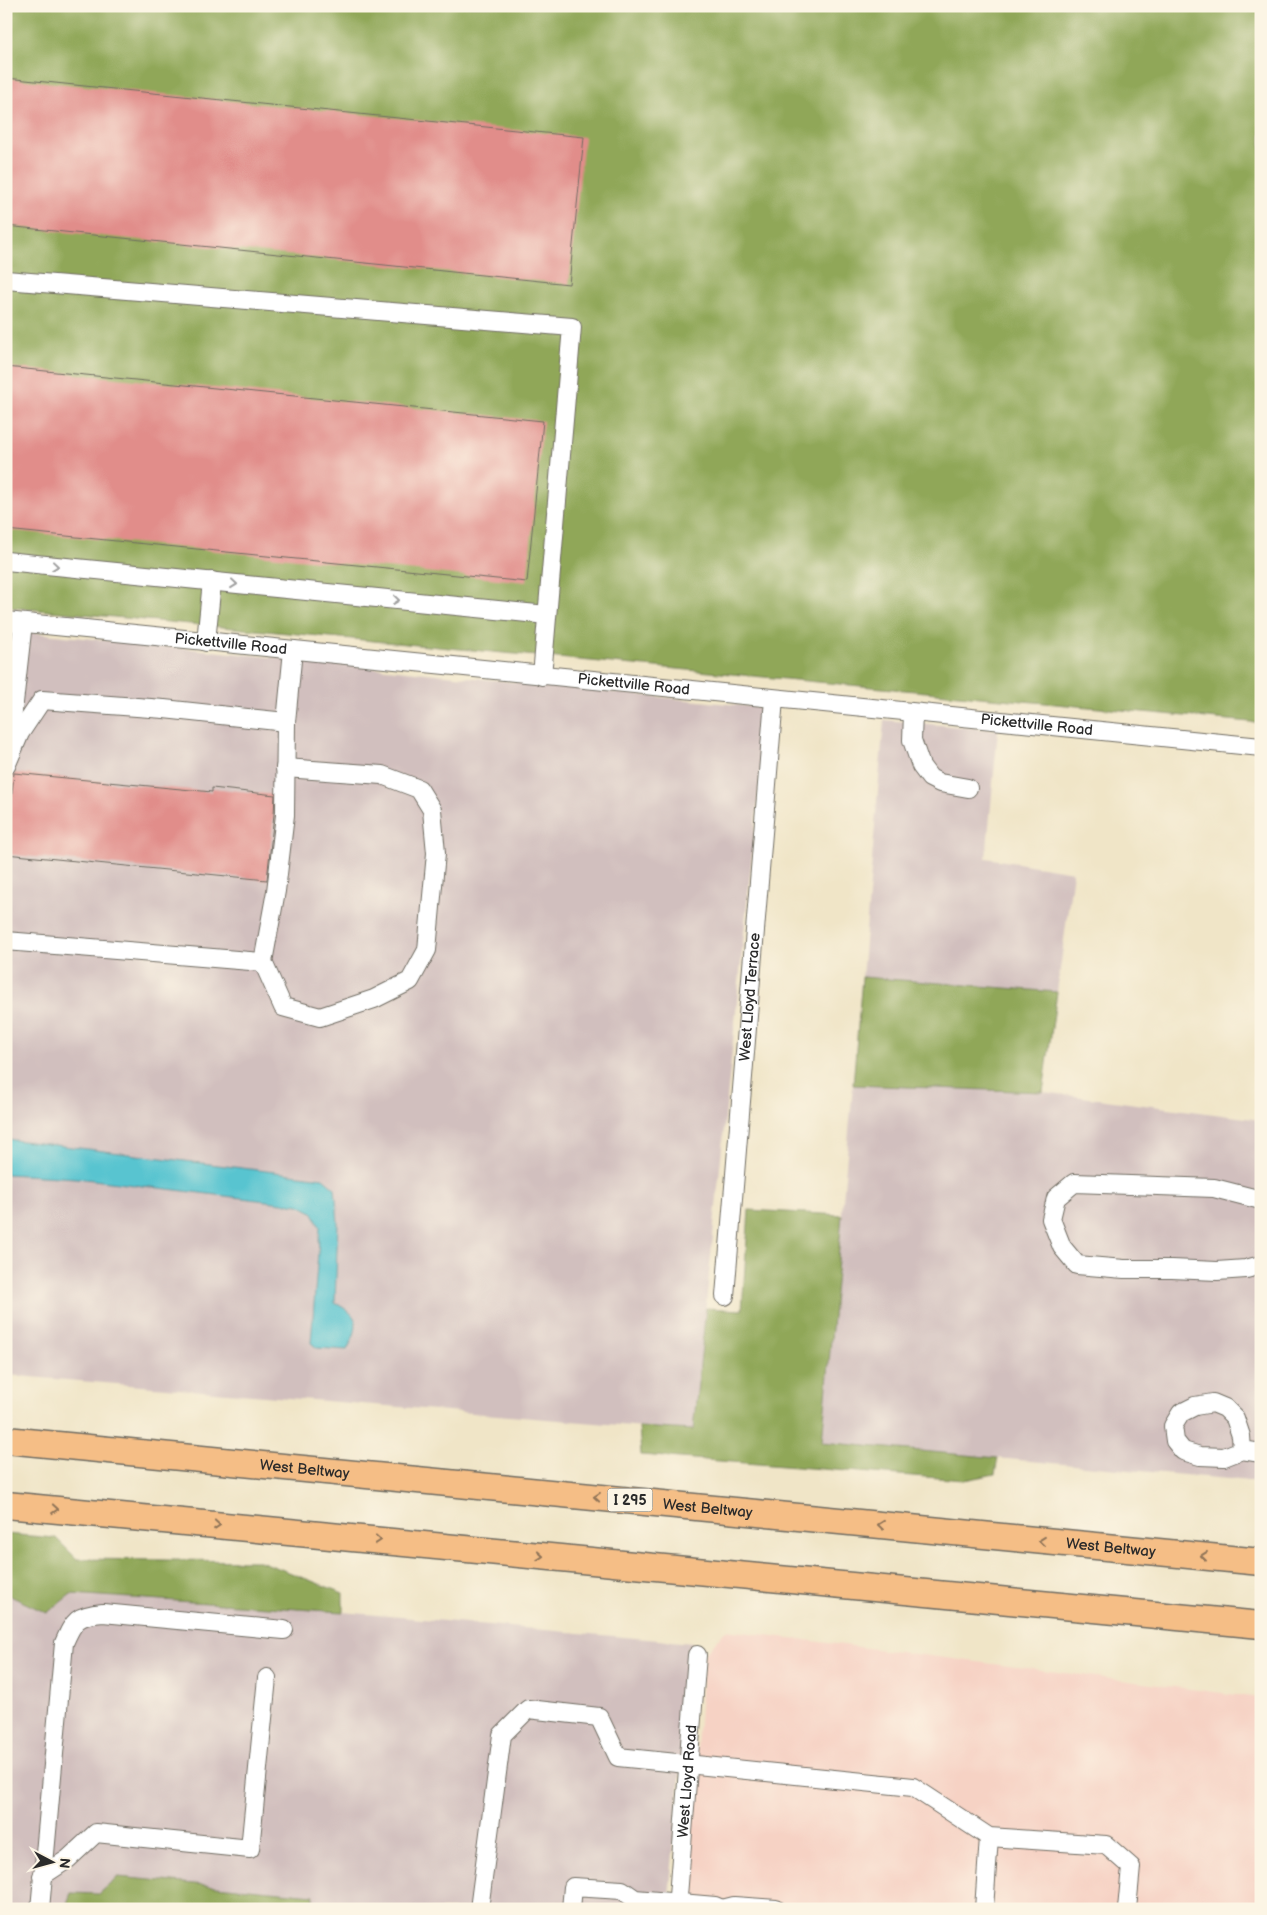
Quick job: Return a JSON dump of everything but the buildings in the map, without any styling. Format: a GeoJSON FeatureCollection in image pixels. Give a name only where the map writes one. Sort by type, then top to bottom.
{"type":"FeatureCollection","features":[{"type":"Feature","properties":{"kind":"highway","name":"West Beltway"},"geometry":{"type":"LineString","coordinates":[[6,1440],[1257,1562]]}},
{"type":"Feature","properties":{"kind":"highway"},"geometry":{"type":"LineString","coordinates":[[6,1505],[1254,1624]]}},
{"type":"Feature","properties":{"kind":"street"},"geometry":{"type":"LineString","coordinates":[[6,280],[572,327],[542,676]]}},
{"type":"Feature","properties":{"kind":"street"},"geometry":{"type":"LineString","coordinates":[[6,561],[547,615]]}},
{"type":"Feature","properties":{"kind":"street"},"geometry":{"type":"LineString","coordinates":[[206,642],[212,581]]}},
{"type":"Feature","properties":{"kind":"street"},"geometry":{"type":"LineString","coordinates":[[6,766],[15,622]]}},
{"type":"Feature","properties":{"kind":"street","name":"Pickettville Road"},"geometry":{"type":"LineString","coordinates":[[15,622],[1261,747]]}},
{"type":"Feature","properties":{"kind":"street"},"geometry":{"type":"LineString","coordinates":[[285,768],[382,775],[419,789],[432,810],[436,853],[427,950],[410,981],[374,999],[320,1017],[283,1008],[264,962],[276,892],[285,815],[285,768],[286,722],[293,650]]}},
{"type":"Feature","properties":{"kind":"street","name":"West Lloyd Terrace"},"geometry":{"type":"LineString","coordinates":[[725,1296],[774,699]]}},
{"type":"Feature","properties":{"kind":"street"},"geometry":{"type":"LineString","coordinates":[[6,766],[20,733],[42,700],[164,709],[286,722]]}},
{"type":"Feature","properties":{"kind":"street"},"geometry":{"type":"LineString","coordinates":[[913,713],[912,740],[921,766],[930,778],[940,783],[968,788]]}},
{"type":"Feature","properties":{"kind":"street"},"geometry":{"type":"LineString","coordinates":[[6,941],[264,962]]}},
{"type":"Feature","properties":{"kind":"street"},"geometry":{"type":"LineString","coordinates":[[1261,1200],[1214,1188],[1074,1183],[1056,1198],[1051,1219],[1062,1247],[1077,1265],[1124,1269],[1172,1268],[1217,1271],[1246,1269],[1261,1265]]}},
{"type":"Feature","properties":{"kind":"street"},"geometry":{"type":"LineString","coordinates":[[1242,1450],[1261,1453]]}},
{"type":"Feature","properties":{"kind":"street"},"geometry":{"type":"LineString","coordinates":[[40,1909],[64,1643],[72,1624],[86,1614],[103,1613],[284,1630]]}},
{"type":"Feature","properties":{"kind":"street","name":"West Lloyd Road"},"geometry":{"type":"LineString","coordinates":[[677,1906],[697,1655]]}},
{"type":"Feature","properties":{"kind":"street"},"geometry":{"type":"LineString","coordinates":[[42,1876],[68,1859],[96,1833],[250,1849],[267,1678]]}},
{"type":"Feature","properties":{"kind":"street"},"geometry":{"type":"LineString","coordinates":[[478,1909],[502,1735],[528,1710],[599,1717],[618,1757],[913,1787],[989,1837],[1106,1845],[1131,1867],[1127,1909]]}},
{"type":"Feature","properties":{"kind":"street"},"geometry":{"type":"LineString","coordinates":[[984,1909],[989,1837]]}},
{"type":"Feature","properties":{"kind":"street"},"geometry":{"type":"LineString","coordinates":[[571,1909],[573,1887],[622,1890],[630,1904],[715,1906],[722,1909],[734,1906],[776,1909]]}},
{"type":"Feature","properties":{"kind":"shaded area"},"geometry":{"type":"Polygon","coordinates":[[[6,630],[767,708],[693,1431],[6,1375],[6,630]]]}},
{"type":"Feature","properties":{"kind":"shaded area"},"geometry":{"type":"Polygon","coordinates":[[[884,720],[998,730],[986,858],[1073,872],[1057,992],[862,977],[884,720]]]}},
{"type":"Feature","properties":{"kind":"shaded area"},"geometry":{"type":"Polygon","coordinates":[[[853,1085],[1043,1092],[1261,1120],[1261,1482],[822,1442],[853,1085]]]}},
{"type":"Feature","properties":{"kind":"shaded area"},"geometry":{"type":"Polygon","coordinates":[[[6,1594],[47,1613],[71,1594],[343,1612],[692,1643],[668,1909],[312,1909],[313,1895],[71,1893],[65,1909],[6,1909],[6,1594]]]}},
{"type":"Feature","properties":{"kind":"shaded area"},"geometry":{"type":"Polygon","coordinates":[[[726,1630],[1261,1698],[1261,1909],[685,1909],[704,1654],[726,1630]]]}},
{"type":"Feature","properties":{"kind":"green space"},"geometry":{"type":"Polygon","coordinates":[[[6,6],[1261,6],[1261,723],[6,607],[6,6]]]}},
{"type":"Feature","properties":{"kind":"green space"},"geometry":{"type":"Polygon","coordinates":[[[862,977],[1057,992],[1043,1092],[853,1085],[862,977]]]}},
{"type":"Feature","properties":{"kind":"green space"},"geometry":{"type":"Polygon","coordinates":[[[749,1210],[842,1215],[822,1442],[998,1458],[995,1474],[964,1480],[641,1455],[639,1427],[693,1430],[706,1308],[742,1310],[749,1210]]]}},
{"type":"Feature","properties":{"kind":"green space"},"geometry":{"type":"Polygon","coordinates":[[[6,1534],[56,1538],[77,1559],[260,1561],[343,1593],[343,1612],[71,1594],[47,1613],[6,1594],[6,1534]]]}},
{"type":"Feature","properties":{"kind":"green space"},"geometry":{"type":"Polygon","coordinates":[[[118,1877],[314,1895],[312,1909],[65,1909],[71,1893],[99,1894],[118,1877]]]}},
{"type":"Feature","properties":{"kind":"water"},"geometry":{"type":"Polygon","coordinates":[[[6,1139],[323,1178],[335,1188],[338,1222],[335,1303],[350,1312],[356,1322],[356,1328],[347,1350],[317,1348],[311,1343],[320,1227],[312,1212],[299,1205],[77,1178],[6,1174],[6,1139]]]}}]}
